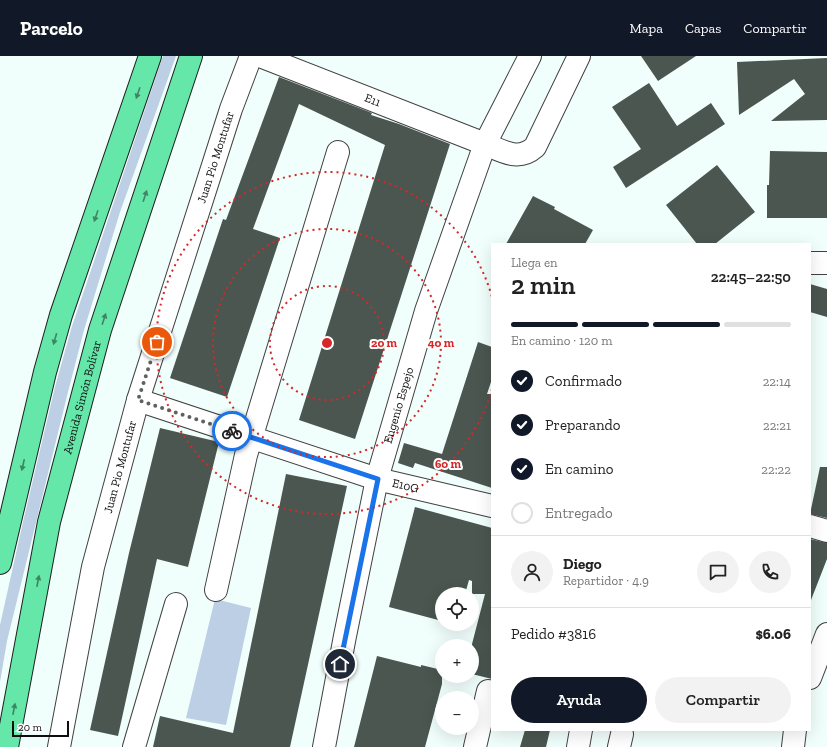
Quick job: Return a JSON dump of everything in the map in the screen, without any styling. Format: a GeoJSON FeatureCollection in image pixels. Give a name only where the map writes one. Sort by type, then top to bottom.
{"type":"FeatureCollection","features":[{"type":"Feature","properties":{"kind":"highway"},"geometry":{"type":"LineString","coordinates":[[0,563],[45,372],[62,315],[150,56]]}},
{"type":"Feature","properties":{"kind":"highway","name":"Avenida Simón Bolívar"},"geometry":{"type":"LineString","coordinates":[[7,747],[49,522],[96,343],[191,56]]}},
{"type":"Feature","properties":{"kind":"street","name":"Juan Pio Montufar"},"geometry":{"type":"LineString","coordinates":[[59,747],[93,567],[138,400],[231,109],[251,56]]}},
{"type":"Feature","properties":{"kind":"street","name":"E11"},"geometry":{"type":"LineString","coordinates":[[260,56],[514,155],[525,154],[534,147],[579,56]]}},
{"type":"Feature","properties":{"kind":"street","name":"Eugenio Espejo"},"geometry":{"type":"LineString","coordinates":[[324,747],[345,636],[378,479],[426,311],[485,144],[530,56]]}},
{"type":"Feature","properties":{"kind":"street"},"geometry":{"type":"LineString","coordinates":[[216,590],[251,437],[338,152]]}},
{"type":"Feature","properties":{"kind":"street"},"geometry":{"type":"LineString","coordinates":[[811,263],[827,263]]}},
{"type":"Feature","properties":{"kind":"street","name":"E10G"},"geometry":{"type":"LineString","coordinates":[[138,400],[378,479],[491,506]]}},
{"type":"Feature","properties":{"kind":"street"},"geometry":{"type":"LineString","coordinates":[[811,526],[827,531]]}},
{"type":"Feature","properties":{"kind":"street"},"geometry":{"type":"LineString","coordinates":[[134,747],[176,604]]}},
{"type":"Feature","properties":{"kind":"street"},"geometry":{"type":"LineString","coordinates":[[811,675],[827,634]]}},
{"type":"Feature","properties":{"kind":"street"},"geometry":{"type":"LineString","coordinates":[[475,747],[488,691]]}},
{"type":"Feature","properties":{"kind":"street"},"geometry":{"type":"LineString","coordinates":[[578,747],[581,731]]}},
{"type":"Feature","properties":{"kind":"street"},"geometry":{"type":"LineString","coordinates":[[793,747],[795,731]]}},
{"type":"Feature","properties":{"kind":"shaded area"},"geometry":{"type":"Polygon","coordinates":[[[163,56],[176,56],[120,212],[84,330],[7,641],[0,682],[0,625],[55,387],[72,326],[163,56]]]}},
{"type":"Feature","properties":{"kind":"shaded area"},"geometry":{"type":"Polygon","coordinates":[[[215,599],[251,608],[226,725],[186,718],[215,599]]]}},
{"type":"Feature","properties":{"kind":"building"},"geometry":{"type":"Polygon","coordinates":[[[641,56],[696,56],[658,81],[641,56]]]}},
{"type":"Feature","properties":{"kind":"building"},"geometry":{"type":"Polygon","coordinates":[[[827,58],[827,120],[771,121],[805,94],[794,79],[739,115],[737,62],[827,58]]]}},
{"type":"Feature","properties":{"kind":"building"},"geometry":{"type":"Polygon","coordinates":[[[279,77],[372,113],[371,115],[399,124],[450,144],[355,439],[299,420],[385,145],[299,104],[253,229],[280,238],[227,397],[170,378],[223,219],[226,220],[279,77]]]}},
{"type":"Feature","properties":{"kind":"building"},"geometry":{"type":"Polygon","coordinates":[[[649,83],[677,126],[711,103],[725,124],[626,188],[613,167],[641,149],[612,107],[649,83]]]}},
{"type":"Feature","properties":{"kind":"building"},"geometry":{"type":"Polygon","coordinates":[[[770,151],[827,152],[827,218],[767,218],[767,185],[769,185],[770,151]]]}},
{"type":"Feature","properties":{"kind":"building"},"geometry":{"type":"Polygon","coordinates":[[[717,165],[755,212],[716,243],[696,243],[666,205],[717,165]]]}},
{"type":"Feature","properties":{"kind":"building"},"geometry":{"type":"Polygon","coordinates":[[[533,196],[555,207],[554,209],[593,230],[586,243],[507,243],[533,196]]]}},
{"type":"Feature","properties":{"kind":"building"},"geometry":{"type":"Polygon","coordinates":[[[811,284],[827,289],[827,317],[811,312],[811,284]]]}},
{"type":"Feature","properties":{"kind":"building"},"geometry":{"type":"Polygon","coordinates":[[[478,342],[491,347],[491,382],[487,394],[491,394],[491,488],[415,463],[413,468],[398,463],[404,443],[442,454],[478,342]]]}},
{"type":"Feature","properties":{"kind":"building"},"geometry":{"type":"Polygon","coordinates":[[[160,428],[219,442],[188,567],[157,559],[118,736],[90,730],[129,553],[160,428]]]}},
{"type":"Feature","properties":{"kind":"building"},"geometry":{"type":"Polygon","coordinates":[[[820,467],[827,467],[827,518],[811,514],[820,467]]]}},
{"type":"Feature","properties":{"kind":"building"},"geometry":{"type":"Polygon","coordinates":[[[286,474],[347,486],[290,747],[153,747],[160,716],[233,733],[286,474]]]}},
{"type":"Feature","properties":{"kind":"building"},"geometry":{"type":"Polygon","coordinates":[[[415,507],[491,528],[491,679],[479,676],[479,639],[473,639],[475,631],[479,631],[479,617],[485,594],[479,594],[479,587],[472,587],[472,581],[469,580],[467,587],[435,587],[435,619],[389,607],[415,507]]]}},
{"type":"Feature","properties":{"kind":"building"},"geometry":{"type":"Polygon","coordinates":[[[811,539],[827,543],[827,559],[811,600],[811,539]]]}},
{"type":"Feature","properties":{"kind":"building"},"geometry":{"type":"Polygon","coordinates":[[[377,656],[421,667],[421,665],[435,668],[435,683],[442,684],[440,691],[435,691],[435,710],[425,747],[354,747],[377,656]]]}},
{"type":"Feature","properties":{"kind":"building"},"geometry":{"type":"Polygon","coordinates":[[[525,731],[550,731],[546,747],[520,747],[525,731]]]}},
{"type":"Feature","properties":{"kind":"way so far"},"geometry":{"type":"LineString","coordinates":[[157,342],[138,400],[232,431]]}},
{"type":"Feature","properties":{"kind":"route"},"geometry":{"type":"LineString","coordinates":[[232,431],[378,479],[340,664]]}}]}
